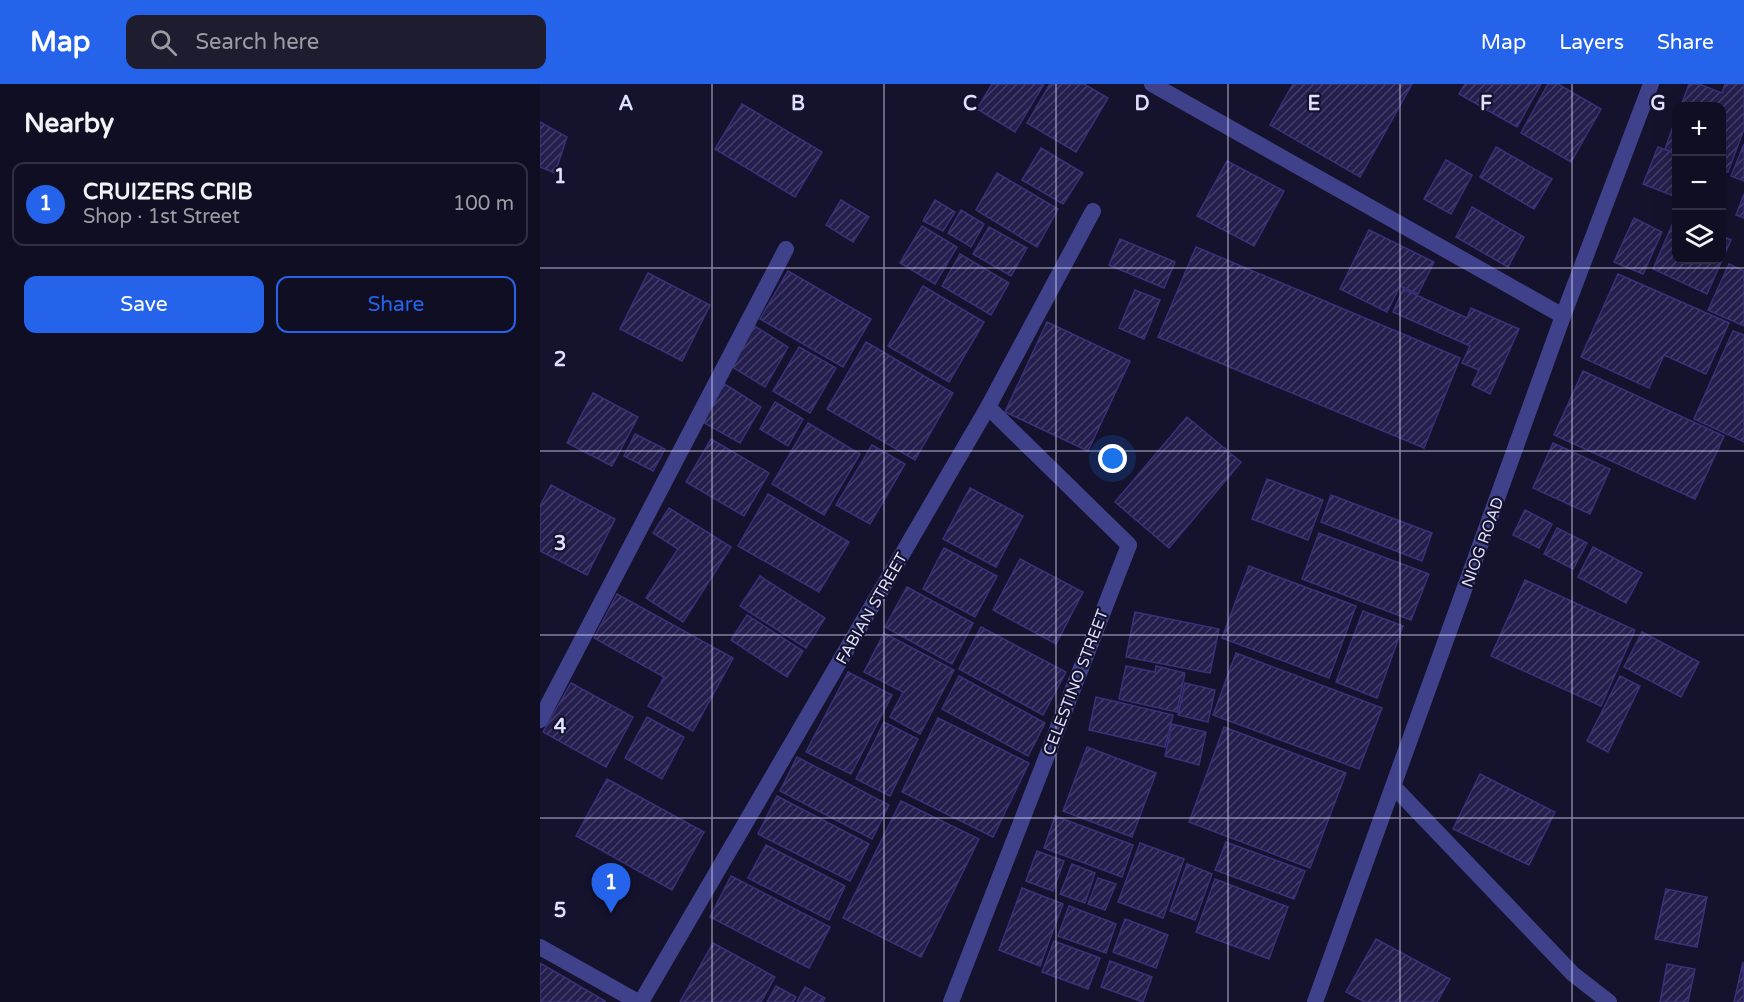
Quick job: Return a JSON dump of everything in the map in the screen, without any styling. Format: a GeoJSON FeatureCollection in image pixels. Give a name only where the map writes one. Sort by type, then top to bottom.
{"type":"FeatureCollection","features":[{"type":"Feature","properties":{"kind":"street"},"geometry":{"type":"LineString","coordinates":[[1152,84],[1563,316]]}},
{"type":"Feature","properties":{"kind":"street","name":"NIOG ROAD"},"geometry":{"type":"LineString","coordinates":[[1315,1002],[1563,316],[1651,84]]}},
{"type":"Feature","properties":{"kind":"street","name":"FABIAN STREET"},"geometry":{"type":"LineString","coordinates":[[639,1002],[988,407],[1093,211]]}},
{"type":"Feature","properties":{"kind":"street"},"geometry":{"type":"LineString","coordinates":[[540,720],[786,249]]}},
{"type":"Feature","properties":{"kind":"street","name":"CELESTINO STREET"},"geometry":{"type":"LineString","coordinates":[[951,1002],[1129,545],[988,407]]}},
{"type":"Feature","properties":{"kind":"street"},"geometry":{"type":"LineString","coordinates":[[1394,787],[1573,974],[1609,1002]]}},
{"type":"Feature","properties":{"kind":"street"},"geometry":{"type":"LineString","coordinates":[[540,946],[639,1002]]}},
{"type":"Feature","properties":{"kind":"building"},"geometry":{"type":"Polygon","coordinates":[[[992,84],[1044,84],[1015,132],[977,109],[992,84]]]}},
{"type":"Feature","properties":{"kind":"building"},"geometry":{"type":"Polygon","coordinates":[[[1050,84],[1084,84],[1108,98],[1076,152],[1027,123],[1050,84]]]}},
{"type":"Feature","properties":{"kind":"building"},"geometry":{"type":"Polygon","coordinates":[[[1293,84],[1412,84],[1360,177],[1270,125],[1293,84]]]}},
{"type":"Feature","properties":{"kind":"building"},"geometry":{"type":"Polygon","coordinates":[[[1465,84],[1541,84],[1517,127],[1459,94],[1465,84]]]}},
{"type":"Feature","properties":{"kind":"building"},"geometry":{"type":"Polygon","coordinates":[[[1548,84],[1558,84],[1601,109],[1571,162],[1521,133],[1548,84]]]}},
{"type":"Feature","properties":{"kind":"building"},"geometry":{"type":"Polygon","coordinates":[[[1689,84],[1699,84],[1722,93],[1725,84],[1744,84],[1744,129],[1728,172],[1726,171],[1726,102],[1682,102],[1689,84]]]}},
{"type":"Feature","properties":{"kind":"building"},"geometry":{"type":"Polygon","coordinates":[[[742,104],[822,152],[795,197],[715,149],[742,104]]]}},
{"type":"Feature","properties":{"kind":"building"},"geometry":{"type":"Polygon","coordinates":[[[540,122],[567,137],[555,173],[540,167],[540,122]]]}},
{"type":"Feature","properties":{"kind":"building"},"geometry":{"type":"Polygon","coordinates":[[[1672,129],[1672,152],[1665,149],[1672,129]]]}},
{"type":"Feature","properties":{"kind":"building"},"geometry":{"type":"Polygon","coordinates":[[[1744,144],[1744,181],[1731,176],[1744,144]]]}},
{"type":"Feature","properties":{"kind":"building"},"geometry":{"type":"Polygon","coordinates":[[[1496,147],[1552,179],[1534,209],[1480,177],[1496,147]]]}},
{"type":"Feature","properties":{"kind":"building"},"geometry":{"type":"Polygon","coordinates":[[[1658,147],[1672,152],[1672,195],[1643,184],[1658,147]]]}},
{"type":"Feature","properties":{"kind":"building"},"geometry":{"type":"Polygon","coordinates":[[[1041,148],[1083,173],[1063,204],[1022,180],[1041,148]]]}},
{"type":"Feature","properties":{"kind":"building"},"geometry":{"type":"Polygon","coordinates":[[[1446,160],[1472,175],[1451,214],[1424,199],[1446,160]]]}},
{"type":"Feature","properties":{"kind":"building"},"geometry":{"type":"Polygon","coordinates":[[[1227,161],[1284,191],[1254,246],[1197,216],[1227,161]]]}},
{"type":"Feature","properties":{"kind":"building"},"geometry":{"type":"Polygon","coordinates":[[[997,173],[1058,209],[1037,247],[976,210],[997,173]]]}},
{"type":"Feature","properties":{"kind":"building"},"geometry":{"type":"Polygon","coordinates":[[[1744,194],[1744,218],[1736,215],[1744,194]]]}},
{"type":"Feature","properties":{"kind":"building"},"geometry":{"type":"Polygon","coordinates":[[[841,200],[869,217],[853,242],[826,225],[841,200]]]}},
{"type":"Feature","properties":{"kind":"building"},"geometry":{"type":"Polygon","coordinates":[[[935,200],[955,212],[943,231],[923,221],[935,200]]]}},
{"type":"Feature","properties":{"kind":"building"},"geometry":{"type":"Polygon","coordinates":[[[1472,207],[1524,237],[1508,267],[1456,237],[1472,207]]]}},
{"type":"Feature","properties":{"kind":"building"},"geometry":{"type":"Polygon","coordinates":[[[961,210],[984,224],[971,247],[948,233],[961,210]]]}},
{"type":"Feature","properties":{"kind":"building"},"geometry":{"type":"Polygon","coordinates":[[[1634,218],[1662,232],[1643,274],[1614,262],[1634,218]]]}},
{"type":"Feature","properties":{"kind":"building"},"geometry":{"type":"Polygon","coordinates":[[[1672,225],[1672,264],[1720,264],[1707,294],[1653,269],[1672,225]]]}},
{"type":"Feature","properties":{"kind":"building"},"geometry":{"type":"Polygon","coordinates":[[[922,226],[957,247],[935,284],[900,263],[922,226]]]}},
{"type":"Feature","properties":{"kind":"building"},"geometry":{"type":"Polygon","coordinates":[[[989,227],[1027,248],[1011,276],[973,254],[989,227]]]}},
{"type":"Feature","properties":{"kind":"building"},"geometry":{"type":"Polygon","coordinates":[[[1369,230],[1434,262],[1418,294],[1400,286],[1387,312],[1340,289],[1369,230]]]}},
{"type":"Feature","properties":{"kind":"building"},"geometry":{"type":"Polygon","coordinates":[[[1726,238],[1731,240],[1726,251],[1726,238]]]}},
{"type":"Feature","properties":{"kind":"building"},"geometry":{"type":"Polygon","coordinates":[[[1120,239],[1175,262],[1164,288],[1109,265],[1120,239]]]}},
{"type":"Feature","properties":{"kind":"building"},"geometry":{"type":"Polygon","coordinates":[[[1196,247],[1460,358],[1424,448],[1158,337],[1196,247]]]}},
{"type":"Feature","properties":{"kind":"building"},"geometry":{"type":"Polygon","coordinates":[[[960,254],[1009,283],[991,315],[942,286],[960,254]]]}},
{"type":"Feature","properties":{"kind":"building"},"geometry":{"type":"Polygon","coordinates":[[[1729,264],[1744,271],[1744,326],[1708,310],[1729,264]]]}},
{"type":"Feature","properties":{"kind":"building"},"geometry":{"type":"Polygon","coordinates":[[[788,271],[871,319],[843,367],[760,319],[788,271]]]}},
{"type":"Feature","properties":{"kind":"building"},"geometry":{"type":"Polygon","coordinates":[[[648,273],[710,305],[682,361],[620,329],[648,273]]]}},
{"type":"Feature","properties":{"kind":"building"},"geometry":{"type":"Polygon","coordinates":[[[1618,274],[1729,323],[1706,374],[1664,355],[1649,388],[1581,357],[1618,274]]]}},
{"type":"Feature","properties":{"kind":"building"},"geometry":{"type":"Polygon","coordinates":[[[923,286],[984,322],[949,382],[888,346],[923,286]]]}},
{"type":"Feature","properties":{"kind":"building"},"geometry":{"type":"Polygon","coordinates":[[[1403,289],[1467,318],[1471,308],[1519,329],[1490,394],[1472,385],[1479,370],[1462,363],[1470,346],[1393,312],[1403,289]]]}},
{"type":"Feature","properties":{"kind":"building"},"geometry":{"type":"Polygon","coordinates":[[[1135,290],[1160,300],[1144,339],[1119,328],[1135,290]]]}},
{"type":"Feature","properties":{"kind":"building"},"geometry":{"type":"Polygon","coordinates":[[[1047,322],[1130,361],[1088,451],[1005,412],[1047,322]]]}},
{"type":"Feature","properties":{"kind":"building"},"geometry":{"type":"Polygon","coordinates":[[[753,325],[788,347],[765,387],[729,365],[753,325]]]}},
{"type":"Feature","properties":{"kind":"building"},"geometry":{"type":"Polygon","coordinates":[[[1733,331],[1744,335],[1744,442],[1694,419],[1733,331]]]}},
{"type":"Feature","properties":{"kind":"building"},"geometry":{"type":"Polygon","coordinates":[[[866,342],[953,393],[915,460],[827,409],[866,342]]]}},
{"type":"Feature","properties":{"kind":"building"},"geometry":{"type":"Polygon","coordinates":[[[799,347],[836,368],[810,413],[773,391],[799,347]]]}},
{"type":"Feature","properties":{"kind":"building"},"geometry":{"type":"Polygon","coordinates":[[[1583,371],[1724,436],[1695,499],[1554,435],[1583,371]]]}},
{"type":"Feature","properties":{"kind":"building"},"geometry":{"type":"Polygon","coordinates":[[[723,383],[761,407],[740,443],[701,421],[723,383]]]}},
{"type":"Feature","properties":{"kind":"building"},"geometry":{"type":"Polygon","coordinates":[[[593,393],[638,417],[612,466],[567,443],[593,393]]]}},
{"type":"Feature","properties":{"kind":"building"},"geometry":{"type":"Polygon","coordinates":[[[775,402],[803,419],[788,446],[760,429],[775,402]]]}},
{"type":"Feature","properties":{"kind":"building"},"geometry":{"type":"Polygon","coordinates":[[[1187,417],[1241,462],[1169,548],[1115,502],[1187,417]]]}},
{"type":"Feature","properties":{"kind":"building"},"geometry":{"type":"Polygon","coordinates":[[[808,423],[860,454],[824,515],[772,484],[808,423]]]}},
{"type":"Feature","properties":{"kind":"building"},"geometry":{"type":"Polygon","coordinates":[[[635,434],[665,449],[653,471],[624,456],[635,434]]]}},
{"type":"Feature","properties":{"kind":"building"},"geometry":{"type":"Polygon","coordinates":[[[711,439],[769,473],[744,516],[686,482],[711,439]]]}},
{"type":"Feature","properties":{"kind":"building"},"geometry":{"type":"Polygon","coordinates":[[[1553,443],[1610,469],[1590,514],[1533,488],[1553,443]]]}},
{"type":"Feature","properties":{"kind":"building"},"geometry":{"type":"Polygon","coordinates":[[[872,445],[905,464],[870,524],[836,505],[872,445]]]}},
{"type":"Feature","properties":{"kind":"building"},"geometry":{"type":"Polygon","coordinates":[[[1267,479],[1323,500],[1308,540],[1252,519],[1267,479]]]}},
{"type":"Feature","properties":{"kind":"building"},"geometry":{"type":"Polygon","coordinates":[[[551,485],[615,519],[587,575],[540,551],[540,506],[551,485]]]}},
{"type":"Feature","properties":{"kind":"building"},"geometry":{"type":"Polygon","coordinates":[[[970,488],[1023,516],[996,567],[943,539],[970,488]]]}},
{"type":"Feature","properties":{"kind":"building"},"geometry":{"type":"Polygon","coordinates":[[[768,494],[849,542],[819,592],[738,546],[768,494]]]}},
{"type":"Feature","properties":{"kind":"building"},"geometry":{"type":"Polygon","coordinates":[[[1331,495],[1432,533],[1422,561],[1321,522],[1331,495]]]}},
{"type":"Feature","properties":{"kind":"building"},"geometry":{"type":"Polygon","coordinates":[[[669,508],[731,547],[683,622],[646,598],[678,549],[653,533],[669,508]]]}},
{"type":"Feature","properties":{"kind":"building"},"geometry":{"type":"Polygon","coordinates":[[[1525,510],[1552,524],[1539,548],[1513,535],[1525,510]]]}},
{"type":"Feature","properties":{"kind":"building"},"geometry":{"type":"Polygon","coordinates":[[[1557,528],[1587,543],[1573,569],[1544,554],[1557,528]]]}},
{"type":"Feature","properties":{"kind":"building"},"geometry":{"type":"Polygon","coordinates":[[[1319,533],[1429,574],[1411,620],[1302,579],[1319,533]]]}},
{"type":"Feature","properties":{"kind":"building"},"geometry":{"type":"Polygon","coordinates":[[[1593,547],[1642,573],[1626,603],[1578,577],[1593,547]]]}},
{"type":"Feature","properties":{"kind":"building"},"geometry":{"type":"Polygon","coordinates":[[[944,548],[997,576],[975,617],[923,589],[944,548]]]}},
{"type":"Feature","properties":{"kind":"building"},"geometry":{"type":"Polygon","coordinates":[[[1020,559],[1083,592],[1056,644],[993,610],[1020,559]]]}},
{"type":"Feature","properties":{"kind":"building"},"geometry":{"type":"Polygon","coordinates":[[[1249,566],[1356,606],[1329,678],[1222,638],[1249,566]]]}},
{"type":"Feature","properties":{"kind":"building"},"geometry":{"type":"Polygon","coordinates":[[[760,576],[825,618],[806,648],[740,606],[760,576]]]}},
{"type":"Feature","properties":{"kind":"building"},"geometry":{"type":"Polygon","coordinates":[[[1525,580],[1635,630],[1601,706],[1491,656],[1525,580]]]}},
{"type":"Feature","properties":{"kind":"building"},"geometry":{"type":"Polygon","coordinates":[[[907,587],[973,623],[952,664],[885,627],[907,587]]]}},
{"type":"Feature","properties":{"kind":"building"},"geometry":{"type":"Polygon","coordinates":[[[617,594],[733,658],[693,731],[648,706],[664,677],[594,638],[617,594]]]}},
{"type":"Feature","properties":{"kind":"building"},"geometry":{"type":"Polygon","coordinates":[[[1363,611],[1403,626],[1377,698],[1336,682],[1363,611]]]}},
{"type":"Feature","properties":{"kind":"building"},"geometry":{"type":"Polygon","coordinates":[[[1135,612],[1219,629],[1210,673],[1126,657],[1135,612]]]}},
{"type":"Feature","properties":{"kind":"building"},"geometry":{"type":"Polygon","coordinates":[[[747,615],[803,651],[787,677],[731,640],[747,615]]]}},
{"type":"Feature","properties":{"kind":"building"},"geometry":{"type":"Polygon","coordinates":[[[981,627],[1066,672],[1043,715],[959,669],[981,627]]]}},
{"type":"Feature","properties":{"kind":"building"},"geometry":{"type":"Polygon","coordinates":[[[1642,632],[1699,662],[1681,697],[1624,667],[1642,632]]]}},
{"type":"Feature","properties":{"kind":"building"},"geometry":{"type":"Polygon","coordinates":[[[884,633],[954,670],[920,734],[890,717],[903,692],[864,672],[884,633]]]}},
{"type":"Feature","properties":{"kind":"building"},"geometry":{"type":"Polygon","coordinates":[[[1236,653],[1382,708],[1359,769],[1213,715],[1236,653]]]}},
{"type":"Feature","properties":{"kind":"building"},"geometry":{"type":"Polygon","coordinates":[[[1126,666],[1155,672],[1156,666],[1185,673],[1177,712],[1119,699],[1126,666]]]}},
{"type":"Feature","properties":{"kind":"building"},"geometry":{"type":"Polygon","coordinates":[[[848,672],[892,695],[851,774],[806,752],[848,672]]]}},
{"type":"Feature","properties":{"kind":"building"},"geometry":{"type":"Polygon","coordinates":[[[959,676],[1045,723],[1028,756],[942,709],[959,676]]]}},
{"type":"Feature","properties":{"kind":"building"},"geometry":{"type":"Polygon","coordinates":[[[1620,676],[1640,686],[1608,752],[1587,741],[1620,676]]]}},
{"type":"Feature","properties":{"kind":"building"},"geometry":{"type":"Polygon","coordinates":[[[571,683],[633,717],[606,767],[543,732],[571,683]]]}},
{"type":"Feature","properties":{"kind":"building"},"geometry":{"type":"Polygon","coordinates":[[[1185,683],[1215,690],[1208,722],[1178,715],[1185,683]]]}},
{"type":"Feature","properties":{"kind":"building"},"geometry":{"type":"Polygon","coordinates":[[[1096,697],[1173,715],[1165,747],[1089,730],[1096,697]]]}},
{"type":"Feature","properties":{"kind":"building"},"geometry":{"type":"Polygon","coordinates":[[[647,717],[684,737],[662,779],[625,758],[647,717]]]}},
{"type":"Feature","properties":{"kind":"building"},"geometry":{"type":"Polygon","coordinates":[[[938,718],[1029,763],[993,837],[902,792],[938,718]]]}},
{"type":"Feature","properties":{"kind":"building"},"geometry":{"type":"Polygon","coordinates":[[[884,722],[918,739],[890,796],[856,779],[884,722]]]}},
{"type":"Feature","properties":{"kind":"building"},"geometry":{"type":"Polygon","coordinates":[[[1172,724],[1206,732],[1199,765],[1165,756],[1172,724]]]}},
{"type":"Feature","properties":{"kind":"building"},"geometry":{"type":"Polygon","coordinates":[[[1224,727],[1346,773],[1310,868],[1189,822],[1224,727]]]}},
{"type":"Feature","properties":{"kind":"building"},"geometry":{"type":"Polygon","coordinates":[[[1087,747],[1156,773],[1132,837],[1063,811],[1087,747]]]}},
{"type":"Feature","properties":{"kind":"building"},"geometry":{"type":"Polygon","coordinates":[[[797,757],[889,805],[872,839],[780,791],[797,757]]]}},
{"type":"Feature","properties":{"kind":"building"},"geometry":{"type":"Polygon","coordinates":[[[1480,774],[1555,812],[1529,865],[1453,829],[1480,774]]]}},
{"type":"Feature","properties":{"kind":"building"},"geometry":{"type":"Polygon","coordinates":[[[607,779],[704,832],[672,890],[576,836],[607,779]]]}},
{"type":"Feature","properties":{"kind":"building"},"geometry":{"type":"Polygon","coordinates":[[[777,796],[869,844],[850,881],[758,834],[777,796]]]}},
{"type":"Feature","properties":{"kind":"building"},"geometry":{"type":"Polygon","coordinates":[[[901,801],[979,839],[921,957],[843,918],[901,801]]]}},
{"type":"Feature","properties":{"kind":"building"},"geometry":{"type":"Polygon","coordinates":[[[1055,816],[1133,845],[1122,877],[1044,848],[1055,816]]]}},
{"type":"Feature","properties":{"kind":"building"},"geometry":{"type":"Polygon","coordinates":[[[1226,842],[1305,871],[1294,899],[1215,870],[1226,842]]]}},
{"type":"Feature","properties":{"kind":"building"},"geometry":{"type":"Polygon","coordinates":[[[1140,843],[1184,859],[1163,918],[1118,902],[1140,843]]]}},
{"type":"Feature","properties":{"kind":"building"},"geometry":{"type":"Polygon","coordinates":[[[766,845],[845,886],[829,920],[748,878],[766,845]]]}},
{"type":"Feature","properties":{"kind":"building"},"geometry":{"type":"Polygon","coordinates":[[[1037,851],[1064,861],[1053,891],[1026,881],[1037,851]]]}},
{"type":"Feature","properties":{"kind":"building"},"geometry":{"type":"Polygon","coordinates":[[[1072,864],[1095,873],[1085,903],[1060,894],[1072,864]]]}},
{"type":"Feature","properties":{"kind":"building"},"geometry":{"type":"Polygon","coordinates":[[[1187,864],[1212,874],[1195,920],[1170,911],[1187,864]]]}},
{"type":"Feature","properties":{"kind":"building"},"geometry":{"type":"Polygon","coordinates":[[[731,876],[830,927],[809,968],[710,917],[731,876]]]}},
{"type":"Feature","properties":{"kind":"building"},"geometry":{"type":"Polygon","coordinates":[[[1098,878],[1116,884],[1105,910],[1088,904],[1098,878]]]}},
{"type":"Feature","properties":{"kind":"building"},"geometry":{"type":"Polygon","coordinates":[[[1215,879],[1288,907],[1269,959],[1196,932],[1215,879]]]}},
{"type":"Feature","properties":{"kind":"building"},"geometry":{"type":"Polygon","coordinates":[[[1022,888],[1063,904],[1040,966],[999,950],[1022,888]]]}},
{"type":"Feature","properties":{"kind":"building"},"geometry":{"type":"Polygon","coordinates":[[[1666,889],[1707,897],[1697,947],[1655,939],[1666,889]]]}},
{"type":"Feature","properties":{"kind":"building"},"geometry":{"type":"Polygon","coordinates":[[[1069,906],[1116,924],[1106,953],[1058,936],[1069,906]]]}},
{"type":"Feature","properties":{"kind":"building"},"geometry":{"type":"Polygon","coordinates":[[[1125,919],[1168,935],[1156,968],[1113,952],[1125,919]]]}},
{"type":"Feature","properties":{"kind":"building"},"geometry":{"type":"Polygon","coordinates":[[[1376,939],[1450,979],[1437,1002],[1365,1002],[1346,992],[1376,939]]]}},
{"type":"Feature","properties":{"kind":"building"},"geometry":{"type":"Polygon","coordinates":[[[1054,941],[1100,958],[1088,989],[1042,972],[1054,941]]]}},
{"type":"Feature","properties":{"kind":"building"},"geometry":{"type":"Polygon","coordinates":[[[713,943],[775,977],[761,1002],[680,1002],[713,943]]]}},
{"type":"Feature","properties":{"kind":"building"},"geometry":{"type":"Polygon","coordinates":[[[1110,961],[1152,977],[1143,1002],[1101,987],[1110,961]]]}},
{"type":"Feature","properties":{"kind":"building"},"geometry":{"type":"Polygon","coordinates":[[[1743,962],[1744,1002],[1734,1002],[1743,962]]]}},
{"type":"Feature","properties":{"kind":"building"},"geometry":{"type":"Polygon","coordinates":[[[540,963],[605,1001],[605,1002],[540,1002],[540,963]]]}},
{"type":"Feature","properties":{"kind":"building"},"geometry":{"type":"Polygon","coordinates":[[[1667,964],[1695,969],[1688,1002],[1660,1002],[1667,964]]]}},
{"type":"Feature","properties":{"kind":"building"},"geometry":{"type":"Polygon","coordinates":[[[776,986],[796,997],[793,1002],[767,1002],[776,986]]]}},
{"type":"Feature","properties":{"kind":"building"},"geometry":{"type":"Polygon","coordinates":[[[805,987],[825,998],[823,1002],[797,1002],[805,987]]]}},
{"type":"Feature","properties":{"kind":"place","name":"CRUIZERS CRIB"},"geometry":{"type":"Point","coordinates":[611,913]}}]}
